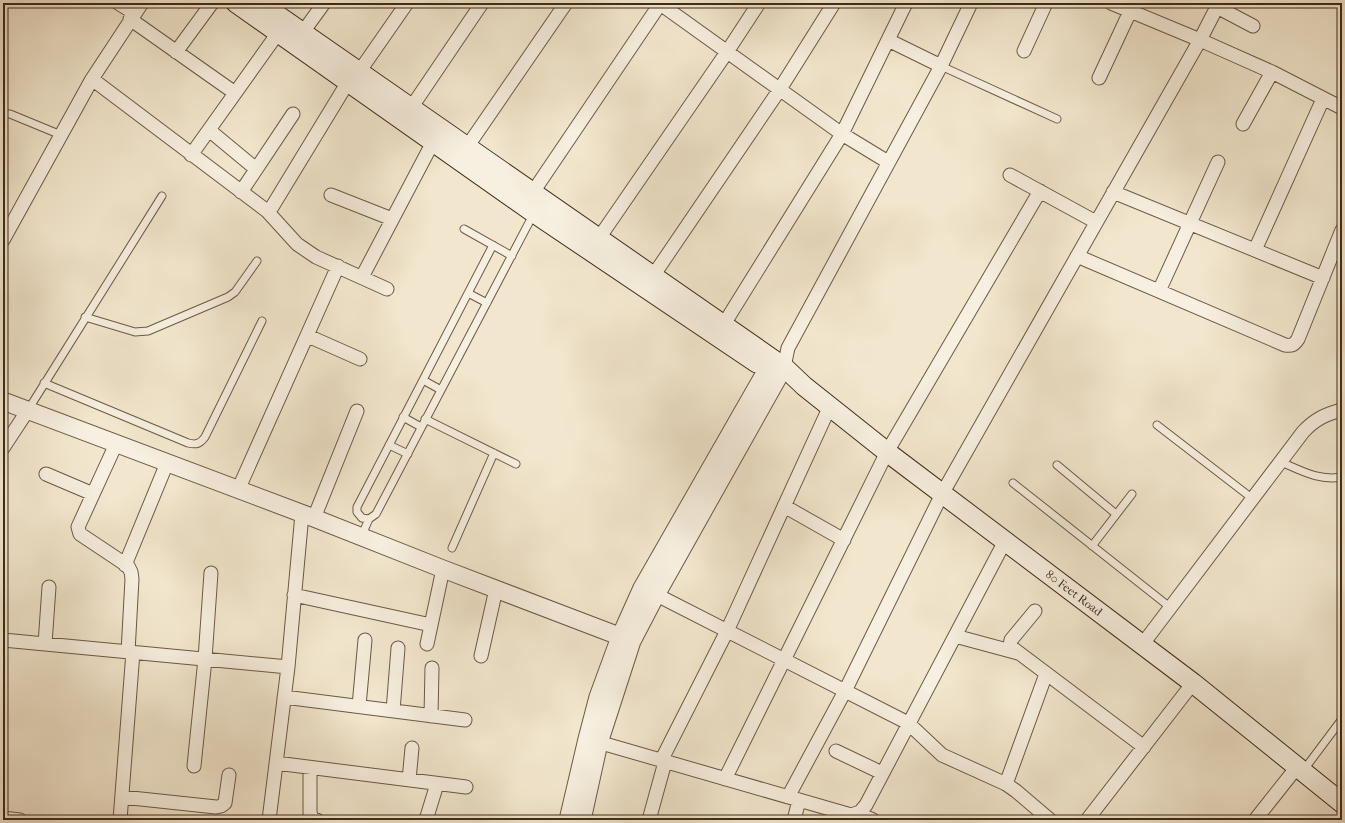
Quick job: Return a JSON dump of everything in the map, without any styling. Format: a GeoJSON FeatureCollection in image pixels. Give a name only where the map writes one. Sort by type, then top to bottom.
{"type":"FeatureCollection","features":[{"type":"Feature","properties":{"kind":"main road"},"geometry":{"type":"LineString","coordinates":[[236,3],[283,27],[354,77],[411,108],[724,324],[776,368]]}},
{"type":"Feature","properties":{"kind":"main road"},"geometry":{"type":"LineString","coordinates":[[260,3],[283,27],[303,32],[354,77],[433,142],[534,213],[776,368]]}},
{"type":"Feature","properties":{"kind":"main road","name":"80 Feet Road"},"geometry":{"type":"LineString","coordinates":[[776,368],[804,386],[942,494],[1193,683],[1342,803]]}},
{"type":"Feature","properties":{"kind":"street"},"geometry":{"type":"LineString","coordinates":[[118,3],[135,12],[176,52],[235,93]]}},
{"type":"Feature","properties":{"kind":"street"},"geometry":{"type":"LineString","coordinates":[[176,52],[212,3]]}},
{"type":"Feature","properties":{"kind":"street"},"geometry":{"type":"LineString","coordinates":[[303,32],[324,3]]}},
{"type":"Feature","properties":{"kind":"street"},"geometry":{"type":"LineString","coordinates":[[267,211],[272,207],[354,77],[407,3]]}},
{"type":"Feature","properties":{"kind":"street"},"geometry":{"type":"LineString","coordinates":[[411,108],[482,3]]}},
{"type":"Feature","properties":{"kind":"street"},"geometry":{"type":"LineString","coordinates":[[467,147],[566,3]]}},
{"type":"Feature","properties":{"kind":"street"},"geometry":{"type":"LineString","coordinates":[[533,192],[659,3],[842,134],[888,162]]}},
{"type":"Feature","properties":{"kind":"street"},"geometry":{"type":"LineString","coordinates":[[599,238],[759,3]]}},
{"type":"Feature","properties":{"kind":"street"},"geometry":{"type":"LineString","coordinates":[[653,276],[780,89],[834,3]]}},
{"type":"Feature","properties":{"kind":"street"},"geometry":{"type":"LineString","coordinates":[[724,324],[842,134],[906,3]]}},
{"type":"Feature","properties":{"kind":"street"},"geometry":{"type":"LineString","coordinates":[[582,820],[598,697],[649,591],[788,348],[941,66],[971,3]]}},
{"type":"Feature","properties":{"kind":"street"},"geometry":{"type":"LineString","coordinates":[[1024,51],[1046,3]]}},
{"type":"Feature","properties":{"kind":"street"},"geometry":{"type":"LineString","coordinates":[[1111,3],[1132,7],[1200,40],[1272,72],[1342,108]]}},
{"type":"Feature","properties":{"kind":"street"},"geometry":{"type":"LineString","coordinates":[[794,820],[794,799],[845,691],[942,494],[1200,40],[1218,5],[1253,26]]}},
{"type":"Feature","properties":{"kind":"street"},"geometry":{"type":"LineString","coordinates":[[1099,78],[1132,7]]}},
{"type":"Feature","properties":{"kind":"street"},"geometry":{"type":"LineString","coordinates":[[3,240],[92,79],[135,12]]}},
{"type":"Feature","properties":{"kind":"street"},"geometry":{"type":"LineString","coordinates":[[191,155],[283,27]]}},
{"type":"Feature","properties":{"kind":"street"},"geometry":{"type":"LineString","coordinates":[[888,40],[941,66]]}},
{"type":"Feature","properties":{"kind":"street"},"geometry":{"type":"LineString","coordinates":[[1243,124],[1272,72]]}},
{"type":"Feature","properties":{"kind":"street"},"geometry":{"type":"LineString","coordinates":[[92,79],[267,211],[297,244],[316,256],[386,289]]}},
{"type":"Feature","properties":{"kind":"street"},"geometry":{"type":"LineString","coordinates":[[1255,250],[1323,99]]}},
{"type":"Feature","properties":{"kind":"street"},"geometry":{"type":"LineString","coordinates":[[241,192],[293,114]]}},
{"type":"Feature","properties":{"kind":"street"},"geometry":{"type":"LineString","coordinates":[[209,130],[256,169]]}},
{"type":"Feature","properties":{"kind":"street"},"geometry":{"type":"LineString","coordinates":[[362,277],[433,142]]}},
{"type":"Feature","properties":{"kind":"street"},"geometry":{"type":"LineString","coordinates":[[1158,291],[1218,162]]}},
{"type":"Feature","properties":{"kind":"street"},"geometry":{"type":"LineString","coordinates":[[1010,174],[1096,222]]}},
{"type":"Feature","properties":{"kind":"street"},"geometry":{"type":"LineString","coordinates":[[724,779],[887,452],[1040,191]]}},
{"type":"Feature","properties":{"kind":"street"},"geometry":{"type":"LineString","coordinates":[[1113,192],[1323,278]]}},
{"type":"Feature","properties":{"kind":"street"},"geometry":{"type":"LineString","coordinates":[[331,195],[392,219]]}},
{"type":"Feature","properties":{"kind":"street"},"geometry":{"type":"LineString","coordinates":[[1077,256],[1285,345],[1291,345],[1295,344],[1298,339],[1342,230]]}},
{"type":"Feature","properties":{"kind":"street"},"geometry":{"type":"LineString","coordinates":[[238,490],[338,266]]}},
{"type":"Feature","properties":{"kind":"street"},"geometry":{"type":"LineString","coordinates":[[308,336],[360,359]]}},
{"type":"Feature","properties":{"kind":"street"},"geometry":{"type":"LineString","coordinates":[[3,401],[308,516],[443,570],[626,639]]}},
{"type":"Feature","properties":{"kind":"street"},"geometry":{"type":"LineString","coordinates":[[649,820],[663,761],[727,631],[830,406]]}},
{"type":"Feature","properties":{"kind":"street"},"geometry":{"type":"LineString","coordinates":[[3,448],[28,410]]}},
{"type":"Feature","properties":{"kind":"street"},"geometry":{"type":"LineString","coordinates":[[1142,644],[1312,422],[1325,415],[1342,410]]}},
{"type":"Feature","properties":{"kind":"street"},"geometry":{"type":"LineString","coordinates":[[269,820],[288,667],[294,595],[308,516],[357,411]]}},
{"type":"Feature","properties":{"kind":"street"},"geometry":{"type":"LineString","coordinates":[[116,444],[92,494],[78,528],[80,534],[126,564],[132,572],[130,652],[120,820]]}},
{"type":"Feature","properties":{"kind":"street"},"geometry":{"type":"LineString","coordinates":[[126,564],[167,463]]}},
{"type":"Feature","properties":{"kind":"street"},"geometry":{"type":"LineString","coordinates":[[46,474],[92,494]]}},
{"type":"Feature","properties":{"kind":"street"},"geometry":{"type":"LineString","coordinates":[[784,506],[844,540]]}},
{"type":"Feature","properties":{"kind":"street"},"geometry":{"type":"LineString","coordinates":[[593,741],[851,815],[860,812],[866,805],[1005,541]]}},
{"type":"Feature","properties":{"kind":"street"},"geometry":{"type":"LineString","coordinates":[[427,644],[443,570]]}},
{"type":"Feature","properties":{"kind":"street"},"geometry":{"type":"LineString","coordinates":[[194,766],[205,659],[211,573]]}},
{"type":"Feature","properties":{"kind":"street"},"geometry":{"type":"LineString","coordinates":[[45,644],[49,587]]}},
{"type":"Feature","properties":{"kind":"street"},"geometry":{"type":"LineString","coordinates":[[481,656],[496,589]]}},
{"type":"Feature","properties":{"kind":"street"},"geometry":{"type":"LineString","coordinates":[[649,591],[908,723],[942,755],[1006,784],[1050,820]]}},
{"type":"Feature","properties":{"kind":"street"},"geometry":{"type":"LineString","coordinates":[[294,595],[431,625]]}},
{"type":"Feature","properties":{"kind":"street"},"geometry":{"type":"LineString","coordinates":[[1035,611],[1011,640],[1010,646],[1144,747]]}},
{"type":"Feature","properties":{"kind":"street"},"geometry":{"type":"LineString","coordinates":[[955,636],[1018,653]]}},
{"type":"Feature","properties":{"kind":"street"},"geometry":{"type":"LineString","coordinates":[[3,640],[288,667]]}},
{"type":"Feature","properties":{"kind":"street"},"geometry":{"type":"LineString","coordinates":[[359,706],[366,640]]}},
{"type":"Feature","properties":{"kind":"street"},"geometry":{"type":"LineString","coordinates":[[393,711],[398,648]]}},
{"type":"Feature","properties":{"kind":"street"},"geometry":{"type":"LineString","coordinates":[[431,716],[432,668]]}},
{"type":"Feature","properties":{"kind":"street"},"geometry":{"type":"LineString","coordinates":[[1006,784],[1046,674]]}},
{"type":"Feature","properties":{"kind":"street"},"geometry":{"type":"LineString","coordinates":[[1087,820],[1193,683]]}},
{"type":"Feature","properties":{"kind":"street"},"geometry":{"type":"LineString","coordinates":[[284,697],[465,720]]}},
{"type":"Feature","properties":{"kind":"street"},"geometry":{"type":"LineString","coordinates":[[568,820],[593,741]]}},
{"type":"Feature","properties":{"kind":"street"},"geometry":{"type":"LineString","coordinates":[[409,780],[412,748]]}},
{"type":"Feature","properties":{"kind":"street"},"geometry":{"type":"LineString","coordinates":[[836,751],[882,773]]}},
{"type":"Feature","properties":{"kind":"street"},"geometry":{"type":"LineString","coordinates":[[276,763],[466,787]]}},
{"type":"Feature","properties":{"kind":"street"},"geometry":{"type":"LineString","coordinates":[[310,768],[310,813],[312,818],[316,820]]}},
{"type":"Feature","properties":{"kind":"street"},"geometry":{"type":"LineString","coordinates":[[1254,820],[1300,769]]}},
{"type":"Feature","properties":{"kind":"street"},"geometry":{"type":"LineString","coordinates":[[122,797],[216,807],[221,806],[225,803],[229,775]]}},
{"type":"Feature","properties":{"kind":"street"},"geometry":{"type":"LineString","coordinates":[[426,820],[437,784]]}},
{"type":"Feature","properties":{"kind":"street"},"geometry":{"type":"LineString","coordinates":[[860,812],[866,817],[874,820]]}},
{"type":"Feature","properties":{"kind":"street"},"geometry":{"type":"LineString","coordinates":[[3,818],[20,820]]}},
{"type":"Feature","properties":{"kind":"lane"},"geometry":{"type":"LineString","coordinates":[[941,66],[1057,119]]}},
{"type":"Feature","properties":{"kind":"lane"},"geometry":{"type":"LineString","coordinates":[[3,114],[10,114],[61,135]]}},
{"type":"Feature","properties":{"kind":"lane"},"geometry":{"type":"LineString","coordinates":[[28,410],[162,196]]}},
{"type":"Feature","properties":{"kind":"lane"},"geometry":{"type":"LineString","coordinates":[[361,537],[369,519],[376,514],[534,213]]}},
{"type":"Feature","properties":{"kind":"lane"},"geometry":{"type":"LineString","coordinates":[[464,229],[512,256]]}},
{"type":"Feature","properties":{"kind":"lane"},"geometry":{"type":"LineString","coordinates":[[369,519],[362,518],[357,512],[357,507],[493,245]]}},
{"type":"Feature","properties":{"kind":"lane"},"geometry":{"type":"LineString","coordinates":[[85,317],[135,332],[148,331],[235,292],[257,261]]}},
{"type":"Feature","properties":{"kind":"lane"},"geometry":{"type":"LineString","coordinates":[[468,293],[487,303]]}},
{"type":"Feature","properties":{"kind":"lane"},"geometry":{"type":"LineString","coordinates":[[44,383],[195,445],[201,442],[205,437],[262,321]]}},
{"type":"Feature","properties":{"kind":"lane"},"geometry":{"type":"LineString","coordinates":[[422,380],[441,390]]}},
{"type":"Feature","properties":{"kind":"lane"},"geometry":{"type":"LineString","coordinates":[[403,417],[421,427]]}},
{"type":"Feature","properties":{"kind":"lane"},"geometry":{"type":"LineString","coordinates":[[425,420],[516,464]]}},
{"type":"Feature","properties":{"kind":"lane"},"geometry":{"type":"LineString","coordinates":[[1157,425],[1253,498]]}},
{"type":"Feature","properties":{"kind":"lane"},"geometry":{"type":"LineString","coordinates":[[389,444],[408,454]]}},
{"type":"Feature","properties":{"kind":"lane"},"geometry":{"type":"LineString","coordinates":[[452,548],[494,453]]}},
{"type":"Feature","properties":{"kind":"lane"},"geometry":{"type":"LineString","coordinates":[[1281,462],[1316,477],[1342,477]]}},
{"type":"Feature","properties":{"kind":"lane"},"geometry":{"type":"LineString","coordinates":[[1057,465],[1116,514]]}},
{"type":"Feature","properties":{"kind":"lane"},"geometry":{"type":"LineString","coordinates":[[1013,483],[1171,608]]}},
{"type":"Feature","properties":{"kind":"lane"},"geometry":{"type":"LineString","coordinates":[[1092,546],[1132,494]]}},
{"type":"Feature","properties":{"kind":"lane"},"geometry":{"type":"LineString","coordinates":[[1300,769],[1342,719]]}}]}
